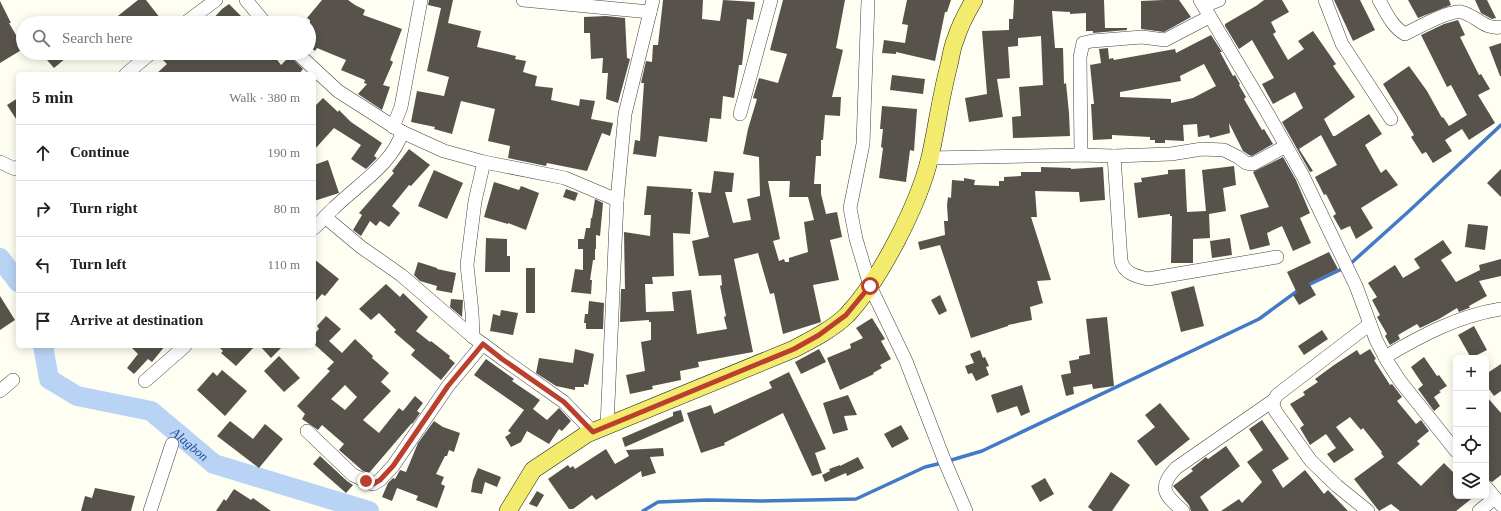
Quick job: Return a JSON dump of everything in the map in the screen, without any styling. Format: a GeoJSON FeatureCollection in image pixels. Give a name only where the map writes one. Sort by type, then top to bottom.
{"type":"FeatureCollection","features":[{"type":"Feature","properties":{"kind":"main road"},"geometry":{"type":"LineString","coordinates":[[508,511],[533,470],[556,454],[600,429],[794,349],[819,335],[846,315],[870,286],[896,240],[913,205],[929,158],[940,99],[955,40],[965,16],[974,0]]}},
{"type":"Feature","properties":{"kind":"street"},"geometry":{"type":"LineString","coordinates":[[194,16],[216,0]]}},
{"type":"Feature","properties":{"kind":"street"},"geometry":{"type":"LineString","coordinates":[[246,0],[259,16]]}},
{"type":"Feature","properties":{"kind":"street"},"geometry":{"type":"LineString","coordinates":[[316,226],[388,158],[399,142],[397,129],[421,0]]}},
{"type":"Feature","properties":{"kind":"street"},"geometry":{"type":"LineString","coordinates":[[528,0],[652,6],[625,114],[616,200],[600,429]]}},
{"type":"Feature","properties":{"kind":"street"},"geometry":{"type":"LineString","coordinates":[[740,114],[771,0]]}},
{"type":"Feature","properties":{"kind":"street"},"geometry":{"type":"LineString","coordinates":[[868,0],[863,144],[850,208],[856,239],[870,286],[906,361],[945,462],[966,511]]}},
{"type":"Feature","properties":{"kind":"street"},"geometry":{"type":"LineString","coordinates":[[1081,155],[1080,57],[1083,44],[1092,41],[1142,37],[1165,40],[1204,8],[1219,0]]}},
{"type":"Feature","properties":{"kind":"street"},"geometry":{"type":"LineString","coordinates":[[1325,0],[1342,44],[1391,119]]}},
{"type":"Feature","properties":{"kind":"street"},"geometry":{"type":"LineString","coordinates":[[1379,0],[1399,31],[1405,34],[1452,13],[1461,12],[1487,26],[1501,27]]}},
{"type":"Feature","properties":{"kind":"street"},"geometry":{"type":"LineString","coordinates":[[1204,8],[1303,176],[1356,286],[1370,324],[1385,357],[1400,381],[1453,447]]}},
{"type":"Feature","properties":{"kind":"street"},"geometry":{"type":"LineString","coordinates":[[128,72],[143,60]]}},
{"type":"Feature","properties":{"kind":"street"},"geometry":{"type":"LineString","coordinates":[[303,60],[312,72]]}},
{"type":"Feature","properties":{"kind":"street"},"geometry":{"type":"LineString","coordinates":[[318,79],[397,129],[444,151],[484,162],[565,178],[616,200]]}},
{"type":"Feature","properties":{"kind":"street"},"geometry":{"type":"LineString","coordinates":[[929,158],[1081,155],[1114,156],[1172,154],[1202,149],[1224,150],[1246,163],[1253,164],[1286,146]]}},
{"type":"Feature","properties":{"kind":"street"},"geometry":{"type":"LineString","coordinates":[[1114,156],[1121,261],[1123,268],[1132,275],[1148,279],[1278,257]]}},
{"type":"Feature","properties":{"kind":"street"},"geometry":{"type":"LineString","coordinates":[[0,162],[16,168]]}},
{"type":"Feature","properties":{"kind":"street"},"geometry":{"type":"LineString","coordinates":[[306,431],[353,475],[373,484],[380,480],[393,466],[448,386],[478,340],[467,265],[475,201],[484,162]]}},
{"type":"Feature","properties":{"kind":"street"},"geometry":{"type":"LineString","coordinates":[[325,217],[361,247],[401,275],[502,359],[600,429]]}},
{"type":"Feature","properties":{"kind":"street"},"geometry":{"type":"LineString","coordinates":[[1385,357],[1418,338],[1458,320],[1501,309]]}},
{"type":"Feature","properties":{"kind":"street"},"geometry":{"type":"LineString","coordinates":[[1368,511],[1337,486],[1311,461],[1273,406],[1277,395],[1370,324]]}},
{"type":"Feature","properties":{"kind":"street"},"geometry":{"type":"LineString","coordinates":[[144,381],[183,348]]}},
{"type":"Feature","properties":{"kind":"street"},"geometry":{"type":"LineString","coordinates":[[0,391],[13,380]]}},
{"type":"Feature","properties":{"kind":"street"},"geometry":{"type":"LineString","coordinates":[[1183,511],[1165,494],[1164,487],[1171,473],[1274,400]]}},
{"type":"Feature","properties":{"kind":"street"},"geometry":{"type":"LineString","coordinates":[[150,511],[172,444]]}},
{"type":"Feature","properties":{"kind":"street"},"geometry":{"type":"LineString","coordinates":[[1479,511],[1498,501],[1489,490]]}},
{"type":"Feature","properties":{"kind":"building"},"geometry":{"type":"Polygon","coordinates":[[[138,0],[146,0],[159,16],[118,16],[138,0]]]}},
{"type":"Feature","properties":{"kind":"building"},"geometry":{"type":"Polygon","coordinates":[[[322,0],[348,0],[365,10],[363,15],[402,29],[390,60],[393,62],[383,85],[390,87],[382,110],[358,94],[367,84],[364,83],[365,80],[341,70],[346,60],[317,48],[316,50],[316,16],[309,16],[322,0]]]}},
{"type":"Feature","properties":{"kind":"building"},"geometry":{"type":"Polygon","coordinates":[[[429,0],[453,0],[448,23],[481,31],[477,47],[516,56],[515,59],[526,61],[523,72],[537,76],[535,86],[553,88],[551,100],[579,106],[580,99],[595,101],[591,119],[613,123],[610,136],[602,133],[587,171],[547,163],[546,166],[508,158],[510,146],[488,141],[495,109],[461,101],[452,134],[434,129],[435,127],[411,122],[417,91],[444,96],[449,77],[427,71],[441,8],[428,5],[429,0]]]}},
{"type":"Feature","properties":{"kind":"building"},"geometry":{"type":"Polygon","coordinates":[[[663,0],[703,0],[702,19],[720,21],[723,0],[755,2],[753,20],[747,19],[742,65],[739,65],[734,98],[723,96],[721,119],[710,118],[707,142],[659,136],[656,157],[633,154],[635,140],[640,141],[644,83],[641,83],[646,61],[652,62],[653,45],[658,45],[663,0]]]}},
{"type":"Feature","properties":{"kind":"building"},"geometry":{"type":"Polygon","coordinates":[[[783,0],[845,0],[836,48],[843,50],[832,97],[841,97],[840,116],[825,115],[823,140],[821,140],[821,156],[816,156],[814,184],[821,184],[821,194],[826,214],[837,212],[842,237],[830,240],[839,280],[813,285],[821,322],[783,334],[774,293],[770,294],[758,253],[734,259],[753,352],[698,362],[699,367],[680,371],[681,380],[652,386],[653,389],[630,394],[626,375],[645,371],[641,342],[651,340],[651,322],[649,322],[649,320],[620,322],[621,289],[625,289],[624,232],[650,236],[651,215],[644,215],[647,186],[692,189],[690,234],[673,233],[674,276],[652,277],[653,284],[645,284],[646,312],[674,311],[672,292],[691,290],[697,334],[727,329],[720,286],[722,285],[721,275],[699,276],[692,241],[709,237],[698,192],[711,193],[714,171],[734,173],[732,192],[725,192],[733,223],[751,220],[747,199],[760,196],[759,157],[743,154],[748,129],[757,99],[753,98],[759,78],[778,83],[787,54],[770,50],[783,0]],[[768,181],[780,239],[773,241],[779,261],[784,259],[785,262],[789,262],[789,258],[808,252],[804,222],[814,220],[808,197],[789,197],[790,181],[768,181]]]}},
{"type":"Feature","properties":{"kind":"building"},"geometry":{"type":"Polygon","coordinates":[[[907,0],[951,0],[947,12],[945,12],[935,61],[896,52],[896,54],[882,53],[884,40],[905,43],[908,25],[902,24],[907,0]]]}},
{"type":"Feature","properties":{"kind":"building"},"geometry":{"type":"Polygon","coordinates":[[[1014,0],[1104,0],[1105,28],[1127,28],[1127,30],[1093,33],[1093,31],[1086,31],[1086,13],[1070,14],[1070,12],[1052,11],[1055,48],[1063,48],[1064,84],[1066,83],[1070,136],[1013,138],[1012,117],[1021,116],[1019,87],[1043,85],[1041,36],[1018,38],[1018,46],[1008,47],[1010,78],[997,79],[1003,117],[969,122],[965,98],[987,94],[982,31],[1009,30],[1009,19],[1013,19],[1014,0]]]}},
{"type":"Feature","properties":{"kind":"building"},"geometry":{"type":"Polygon","coordinates":[[[1179,0],[1191,17],[1164,32],[1141,29],[1141,1],[1179,0]]]}},
{"type":"Feature","properties":{"kind":"building"},"geometry":{"type":"Polygon","coordinates":[[[1264,0],[1282,0],[1289,12],[1271,22],[1276,32],[1273,34],[1288,60],[1304,49],[1298,41],[1313,31],[1336,64],[1333,66],[1355,97],[1324,119],[1333,136],[1369,114],[1382,134],[1365,145],[1381,173],[1386,169],[1398,185],[1361,208],[1373,228],[1356,239],[1350,226],[1341,230],[1333,216],[1336,214],[1315,177],[1337,165],[1321,135],[1299,149],[1313,171],[1310,172],[1282,122],[1303,108],[1295,92],[1273,104],[1262,84],[1274,78],[1252,40],[1239,49],[1225,26],[1225,24],[1264,0]]]}},
{"type":"Feature","properties":{"kind":"building"},"geometry":{"type":"Polygon","coordinates":[[[1334,0],[1360,0],[1375,30],[1353,41],[1334,0]]]}},
{"type":"Feature","properties":{"kind":"building"},"geometry":{"type":"Polygon","coordinates":[[[1408,0],[1449,0],[1451,5],[1418,18],[1408,0]]]}},
{"type":"Feature","properties":{"kind":"building"},"geometry":{"type":"Polygon","coordinates":[[[1475,0],[1487,0],[1496,18],[1492,19],[1481,13],[1475,0]]]}},
{"type":"Feature","properties":{"kind":"building"},"geometry":{"type":"Polygon","coordinates":[[[0,1],[11,23],[9,23],[16,35],[16,53],[0,63],[0,1]]]}},
{"type":"Feature","properties":{"kind":"building"},"geometry":{"type":"Polygon","coordinates":[[[229,4],[241,16],[216,16],[229,4]]]}},
{"type":"Feature","properties":{"kind":"building"},"geometry":{"type":"Polygon","coordinates":[[[606,16],[625,18],[627,58],[630,59],[618,103],[606,99],[608,73],[602,73],[603,58],[591,59],[590,33],[584,33],[584,17],[606,16]]]}},
{"type":"Feature","properties":{"kind":"building"},"geometry":{"type":"Polygon","coordinates":[[[1458,20],[1465,35],[1460,37],[1479,75],[1481,74],[1490,89],[1478,95],[1495,123],[1469,140],[1462,129],[1445,140],[1452,151],[1433,163],[1426,152],[1422,154],[1411,137],[1414,135],[1383,84],[1409,66],[1427,91],[1442,118],[1443,117],[1449,126],[1467,115],[1451,85],[1447,87],[1421,35],[1444,24],[1458,20]]]}},
{"type":"Feature","properties":{"kind":"building"},"geometry":{"type":"Polygon","coordinates":[[[1211,35],[1222,52],[1220,52],[1233,76],[1235,75],[1240,84],[1239,85],[1246,97],[1244,99],[1262,130],[1264,129],[1273,144],[1252,156],[1249,155],[1243,151],[1229,123],[1230,133],[1210,138],[1209,135],[1198,137],[1197,124],[1183,125],[1184,141],[1165,140],[1165,143],[1155,143],[1155,140],[1150,140],[1150,137],[1112,135],[1112,139],[1093,140],[1091,104],[1094,104],[1090,65],[1101,63],[1099,49],[1108,48],[1109,59],[1113,58],[1114,60],[1175,49],[1176,53],[1211,35]],[[1204,64],[1180,76],[1181,81],[1120,92],[1120,97],[1171,99],[1171,103],[1193,98],[1216,86],[1204,64]]]}},
{"type":"Feature","properties":{"kind":"building"},"geometry":{"type":"Polygon","coordinates":[[[1501,43],[1501,76],[1500,76],[1489,47],[1501,43]]]}},
{"type":"Feature","properties":{"kind":"building"},"geometry":{"type":"Polygon","coordinates":[[[47,60],[64,60],[54,68],[47,60]]]}},
{"type":"Feature","properties":{"kind":"building"},"geometry":{"type":"Polygon","coordinates":[[[163,60],[277,60],[281,65],[286,60],[294,60],[303,69],[301,72],[158,72],[167,64],[163,60]]]}},
{"type":"Feature","properties":{"kind":"building"},"geometry":{"type":"Polygon","coordinates":[[[892,75],[925,79],[923,94],[890,90],[892,75]]]}},
{"type":"Feature","properties":{"kind":"building"},"geometry":{"type":"Polygon","coordinates":[[[323,98],[338,112],[339,110],[351,122],[382,143],[374,156],[377,158],[366,169],[351,159],[361,145],[334,128],[316,148],[316,105],[323,98]]]}},
{"type":"Feature","properties":{"kind":"building"},"geometry":{"type":"Polygon","coordinates":[[[16,99],[16,119],[7,105],[16,99]]]}},
{"type":"Feature","properties":{"kind":"building"},"geometry":{"type":"Polygon","coordinates":[[[882,106],[917,109],[914,151],[910,150],[906,182],[879,178],[883,148],[881,147],[883,129],[880,129],[882,106]]]}},
{"type":"Feature","properties":{"kind":"building"},"geometry":{"type":"Polygon","coordinates":[[[409,149],[430,165],[411,186],[409,185],[392,206],[400,213],[389,227],[380,221],[376,226],[370,221],[361,236],[353,230],[362,215],[359,213],[394,173],[392,171],[409,149]]]}},
{"type":"Feature","properties":{"kind":"building"},"geometry":{"type":"Polygon","coordinates":[[[1283,157],[1296,180],[1310,213],[1300,218],[1311,243],[1293,251],[1282,226],[1267,233],[1270,245],[1250,250],[1240,215],[1269,207],[1253,172],[1283,157]]]}},
{"type":"Feature","properties":{"kind":"building"},"geometry":{"type":"Polygon","coordinates":[[[328,160],[339,193],[316,200],[316,164],[328,160]]]}},
{"type":"Feature","properties":{"kind":"building"},"geometry":{"type":"Polygon","coordinates":[[[1234,166],[1236,185],[1223,188],[1226,211],[1209,214],[1210,238],[1193,239],[1193,263],[1171,263],[1172,216],[1170,216],[1170,214],[1138,218],[1134,183],[1142,182],[1141,178],[1168,174],[1168,170],[1185,169],[1187,212],[1206,211],[1202,170],[1234,166]]]}},
{"type":"Feature","properties":{"kind":"building"},"geometry":{"type":"Polygon","coordinates":[[[1041,167],[1071,169],[1103,167],[1105,200],[1080,202],[1079,192],[1035,191],[1037,217],[1031,217],[1051,280],[1037,281],[1043,303],[1030,307],[1032,320],[1008,325],[971,338],[940,245],[920,250],[918,242],[945,235],[944,221],[948,221],[947,205],[948,197],[951,198],[952,180],[964,181],[964,178],[975,180],[974,185],[999,186],[999,181],[1004,181],[1004,177],[1021,176],[1021,172],[1041,172],[1041,167]]]}},
{"type":"Feature","properties":{"kind":"building"},"geometry":{"type":"Polygon","coordinates":[[[1501,169],[1501,197],[1487,183],[1501,169]]]}},
{"type":"Feature","properties":{"kind":"building"},"geometry":{"type":"Polygon","coordinates":[[[434,170],[463,183],[447,219],[418,206],[434,170]]]}},
{"type":"Feature","properties":{"kind":"building"},"geometry":{"type":"Polygon","coordinates":[[[494,182],[519,190],[521,186],[539,193],[526,230],[508,223],[484,217],[494,182]]]}},
{"type":"Feature","properties":{"kind":"building"},"geometry":{"type":"Polygon","coordinates":[[[566,189],[578,193],[575,201],[563,197],[566,189]]]}},
{"type":"Feature","properties":{"kind":"building"},"geometry":{"type":"Polygon","coordinates":[[[595,199],[603,203],[600,236],[596,235],[595,260],[593,260],[590,280],[592,280],[591,294],[571,292],[575,269],[583,270],[583,249],[578,249],[578,239],[584,239],[586,228],[590,228],[595,199]]]}},
{"type":"Feature","properties":{"kind":"building"},"geometry":{"type":"Polygon","coordinates":[[[1468,224],[1488,226],[1485,250],[1465,247],[1468,224]]]}},
{"type":"Feature","properties":{"kind":"building"},"geometry":{"type":"Polygon","coordinates":[[[486,238],[507,239],[507,256],[510,256],[510,272],[485,272],[486,238]]]}},
{"type":"Feature","properties":{"kind":"building"},"geometry":{"type":"Polygon","coordinates":[[[1230,238],[1232,255],[1212,258],[1210,241],[1230,238]]]}},
{"type":"Feature","properties":{"kind":"building"},"geometry":{"type":"Polygon","coordinates":[[[1443,240],[1452,253],[1441,260],[1456,282],[1480,270],[1479,265],[1501,259],[1501,276],[1479,281],[1487,296],[1469,306],[1470,308],[1459,312],[1457,308],[1420,328],[1417,324],[1398,335],[1400,339],[1390,345],[1385,336],[1387,334],[1377,317],[1380,315],[1372,300],[1377,297],[1368,283],[1395,265],[1403,278],[1420,268],[1414,259],[1443,240]]]}},
{"type":"Feature","properties":{"kind":"building"},"geometry":{"type":"Polygon","coordinates":[[[1329,252],[1338,269],[1309,283],[1316,295],[1299,305],[1293,295],[1297,293],[1287,272],[1329,252]]]}},
{"type":"Feature","properties":{"kind":"building"},"geometry":{"type":"Polygon","coordinates":[[[316,261],[339,279],[325,296],[322,294],[316,301],[316,261]]]}},
{"type":"Feature","properties":{"kind":"building"},"geometry":{"type":"Polygon","coordinates":[[[418,262],[437,269],[456,273],[452,293],[436,290],[437,286],[420,281],[414,275],[418,262]]]}},
{"type":"Feature","properties":{"kind":"building"},"geometry":{"type":"Polygon","coordinates":[[[526,268],[535,268],[535,313],[526,313],[526,268]]]}},
{"type":"Feature","properties":{"kind":"building"},"geometry":{"type":"Polygon","coordinates":[[[386,284],[400,297],[403,293],[428,317],[416,331],[450,356],[449,358],[455,363],[441,380],[411,355],[415,350],[394,332],[396,330],[379,313],[371,320],[359,309],[386,284]]]}},
{"type":"Feature","properties":{"kind":"building"},"geometry":{"type":"Polygon","coordinates":[[[1194,286],[1204,326],[1181,332],[1171,292],[1194,286]]]}},
{"type":"Feature","properties":{"kind":"building"},"geometry":{"type":"Polygon","coordinates":[[[940,295],[947,311],[939,315],[931,300],[940,295]]]}},
{"type":"Feature","properties":{"kind":"building"},"geometry":{"type":"Polygon","coordinates":[[[0,296],[15,320],[0,330],[0,296]]]}},
{"type":"Feature","properties":{"kind":"building"},"geometry":{"type":"Polygon","coordinates":[[[451,299],[463,300],[462,317],[450,307],[451,299]]]}},
{"type":"Feature","properties":{"kind":"building"},"geometry":{"type":"Polygon","coordinates":[[[589,301],[604,303],[603,329],[586,329],[586,323],[584,323],[585,314],[588,314],[589,301]]]}},
{"type":"Feature","properties":{"kind":"building"},"geometry":{"type":"Polygon","coordinates":[[[501,310],[518,313],[513,335],[490,331],[493,314],[500,316],[501,310]]]}},
{"type":"Feature","properties":{"kind":"building"},"geometry":{"type":"Polygon","coordinates":[[[326,316],[341,329],[329,341],[342,353],[355,339],[373,356],[372,358],[389,373],[381,382],[391,391],[363,420],[379,433],[399,408],[403,411],[415,396],[423,403],[417,411],[420,413],[413,423],[369,473],[363,471],[339,450],[344,444],[322,425],[318,430],[302,419],[305,414],[297,406],[330,371],[327,369],[334,362],[316,346],[316,332],[319,329],[317,326],[326,316]],[[345,385],[331,399],[345,410],[357,397],[345,385]]]}},
{"type":"Feature","properties":{"kind":"building"},"geometry":{"type":"Polygon","coordinates":[[[1107,317],[1114,386],[1093,389],[1092,384],[1073,387],[1074,394],[1066,396],[1061,375],[1071,373],[1069,361],[1079,359],[1079,356],[1090,354],[1086,319],[1107,317]]]}},
{"type":"Feature","properties":{"kind":"building"},"geometry":{"type":"Polygon","coordinates":[[[872,318],[885,339],[881,341],[891,359],[880,365],[882,368],[873,373],[874,374],[840,390],[827,358],[851,348],[850,344],[863,338],[856,328],[872,318]]]}},
{"type":"Feature","properties":{"kind":"building"},"geometry":{"type":"Polygon","coordinates":[[[1474,326],[1487,350],[1477,355],[1469,355],[1458,335],[1474,326]]]}},
{"type":"Feature","properties":{"kind":"building"},"geometry":{"type":"Polygon","coordinates":[[[1322,330],[1328,339],[1304,355],[1298,346],[1322,330]]]}},
{"type":"Feature","properties":{"kind":"building"},"geometry":{"type":"Polygon","coordinates":[[[132,348],[163,348],[152,362],[148,359],[134,374],[127,368],[138,354],[132,348]]]}},
{"type":"Feature","properties":{"kind":"building"},"geometry":{"type":"Polygon","coordinates":[[[220,348],[253,348],[236,366],[221,353],[223,351],[220,348]]]}},
{"type":"Feature","properties":{"kind":"building"},"geometry":{"type":"Polygon","coordinates":[[[262,348],[281,348],[271,358],[262,348]]]}},
{"type":"Feature","properties":{"kind":"building"},"geometry":{"type":"Polygon","coordinates":[[[575,349],[594,354],[588,385],[584,384],[584,387],[575,387],[575,390],[556,386],[536,373],[539,358],[573,363],[575,349]]]}},
{"type":"Feature","properties":{"kind":"building"},"geometry":{"type":"Polygon","coordinates":[[[819,349],[826,362],[801,374],[795,362],[819,349]]]}},
{"type":"Feature","properties":{"kind":"building"},"geometry":{"type":"Polygon","coordinates":[[[1370,349],[1376,359],[1374,360],[1390,385],[1392,384],[1402,397],[1397,401],[1416,424],[1421,420],[1429,431],[1417,441],[1420,444],[1397,463],[1421,486],[1444,463],[1453,472],[1453,499],[1471,499],[1456,511],[1400,511],[1391,504],[1379,511],[1354,479],[1384,457],[1381,453],[1382,452],[1363,428],[1361,430],[1350,417],[1336,427],[1354,450],[1334,463],[1327,454],[1336,448],[1326,434],[1310,445],[1300,428],[1304,425],[1290,404],[1305,395],[1303,392],[1318,382],[1315,379],[1334,365],[1357,350],[1360,355],[1370,349]]]}},
{"type":"Feature","properties":{"kind":"building"},"geometry":{"type":"Polygon","coordinates":[[[980,350],[983,358],[985,357],[989,366],[986,367],[989,375],[976,381],[972,373],[968,374],[965,366],[974,363],[970,354],[980,350]]]}},
{"type":"Feature","properties":{"kind":"building"},"geometry":{"type":"Polygon","coordinates":[[[279,356],[300,378],[284,392],[264,371],[279,356]]]}},
{"type":"Feature","properties":{"kind":"building"},"geometry":{"type":"Polygon","coordinates":[[[1424,357],[1437,376],[1439,375],[1447,386],[1439,391],[1441,392],[1434,397],[1440,406],[1434,411],[1418,389],[1423,385],[1411,367],[1424,357]]]}},
{"type":"Feature","properties":{"kind":"building"},"geometry":{"type":"Polygon","coordinates":[[[486,359],[514,379],[512,381],[540,400],[533,409],[547,420],[559,408],[571,421],[562,431],[559,429],[549,444],[527,431],[521,442],[511,447],[505,437],[511,433],[508,431],[524,410],[474,375],[486,359]]]}},
{"type":"Feature","properties":{"kind":"building"},"geometry":{"type":"Polygon","coordinates":[[[1501,364],[1501,391],[1494,396],[1489,389],[1489,372],[1501,364]]]}},
{"type":"Feature","properties":{"kind":"building"},"geometry":{"type":"Polygon","coordinates":[[[222,370],[247,391],[225,416],[197,390],[213,372],[217,376],[222,370]]]}},
{"type":"Feature","properties":{"kind":"building"},"geometry":{"type":"Polygon","coordinates":[[[789,372],[826,449],[815,453],[822,473],[812,476],[783,413],[724,443],[725,445],[701,453],[687,413],[711,405],[714,414],[772,388],[769,382],[789,372]]]}},
{"type":"Feature","properties":{"kind":"building"},"geometry":{"type":"Polygon","coordinates":[[[1022,385],[1030,412],[1021,416],[1017,406],[997,413],[991,395],[1022,385]]]}},
{"type":"Feature","properties":{"kind":"building"},"geometry":{"type":"Polygon","coordinates":[[[848,395],[857,415],[844,416],[848,430],[833,434],[823,403],[848,395]]]}},
{"type":"Feature","properties":{"kind":"building"},"geometry":{"type":"Polygon","coordinates":[[[1489,399],[1501,413],[1501,475],[1492,482],[1489,480],[1489,399]]]}},
{"type":"Feature","properties":{"kind":"building"},"geometry":{"type":"Polygon","coordinates":[[[1160,403],[1190,439],[1156,466],[1137,441],[1155,427],[1145,415],[1160,403]]]}},
{"type":"Feature","properties":{"kind":"building"},"geometry":{"type":"Polygon","coordinates":[[[681,410],[684,421],[625,447],[622,438],[673,416],[673,412],[681,410]]]}},
{"type":"Feature","properties":{"kind":"building"},"geometry":{"type":"Polygon","coordinates":[[[1262,420],[1289,459],[1272,470],[1283,488],[1305,470],[1324,494],[1328,490],[1348,511],[1221,511],[1239,499],[1242,503],[1262,482],[1247,462],[1263,450],[1249,429],[1262,420]]]}},
{"type":"Feature","properties":{"kind":"building"},"geometry":{"type":"Polygon","coordinates":[[[230,421],[253,439],[265,424],[283,439],[259,468],[217,436],[230,421]]]}},
{"type":"Feature","properties":{"kind":"building"},"geometry":{"type":"Polygon","coordinates":[[[434,421],[443,427],[460,433],[454,452],[449,450],[436,474],[444,477],[441,484],[445,486],[437,508],[416,500],[418,496],[397,488],[392,501],[382,497],[388,483],[393,478],[395,479],[400,470],[406,472],[418,443],[434,421]]]}},
{"type":"Feature","properties":{"kind":"building"},"geometry":{"type":"Polygon","coordinates":[[[901,425],[909,439],[892,448],[884,434],[901,425]]]}},
{"type":"Feature","properties":{"kind":"building"},"geometry":{"type":"Polygon","coordinates":[[[1226,446],[1240,466],[1200,497],[1209,511],[1191,511],[1189,505],[1173,486],[1193,471],[1191,469],[1206,457],[1208,459],[1226,446]]]}},
{"type":"Feature","properties":{"kind":"building"},"geometry":{"type":"Polygon","coordinates":[[[663,448],[664,456],[650,457],[656,473],[642,477],[641,471],[596,500],[592,495],[573,509],[569,509],[548,479],[568,465],[570,468],[573,466],[575,469],[606,449],[615,464],[629,456],[626,450],[663,448]]]}},
{"type":"Feature","properties":{"kind":"building"},"geometry":{"type":"Polygon","coordinates":[[[320,456],[353,485],[346,493],[313,464],[320,456]]]}},
{"type":"Feature","properties":{"kind":"building"},"geometry":{"type":"Polygon","coordinates":[[[858,457],[864,468],[847,476],[846,473],[825,482],[822,475],[830,471],[829,469],[840,466],[858,457]]]}},
{"type":"Feature","properties":{"kind":"building"},"geometry":{"type":"Polygon","coordinates":[[[478,468],[501,477],[497,487],[485,482],[482,494],[471,492],[473,480],[478,468]]]}},
{"type":"Feature","properties":{"kind":"building"},"geometry":{"type":"Polygon","coordinates":[[[1111,472],[1130,485],[1112,511],[1093,511],[1088,507],[1111,472]]]}},
{"type":"Feature","properties":{"kind":"building"},"geometry":{"type":"Polygon","coordinates":[[[1045,478],[1054,494],[1040,502],[1031,486],[1045,478]]]}},
{"type":"Feature","properties":{"kind":"building"},"geometry":{"type":"Polygon","coordinates":[[[95,488],[135,496],[131,511],[81,511],[85,496],[92,498],[95,488]]]}},
{"type":"Feature","properties":{"kind":"building"},"geometry":{"type":"Polygon","coordinates":[[[234,489],[251,500],[253,498],[271,511],[216,511],[224,499],[226,501],[234,489]]]}},
{"type":"Feature","properties":{"kind":"building"},"geometry":{"type":"Polygon","coordinates":[[[537,491],[544,495],[537,507],[529,504],[537,491]]]}},
{"type":"Feature","properties":{"kind":"waterway"},"geometry":{"type":"LineString","coordinates":[[1349,265],[1501,125]]}},
{"type":"Feature","properties":{"kind":"waterway","name":"Alagbon"},"geometry":{"type":"LineString","coordinates":[[0,258],[16,279]]}},
{"type":"Feature","properties":{"kind":"waterway"},"geometry":{"type":"LineString","coordinates":[[1306,286],[1344,268]]}},
{"type":"Feature","properties":{"kind":"waterway"},"geometry":{"type":"LineString","coordinates":[[948,461],[982,451],[1259,319],[1300,289]]}},
{"type":"Feature","properties":{"kind":"waterway","name":"Alagbon"},"geometry":{"type":"LineString","coordinates":[[43,348],[49,379],[77,396],[151,411],[214,464],[369,511]]}},
{"type":"Feature","properties":{"kind":"waterway"},"geometry":{"type":"LineString","coordinates":[[643,511],[658,502],[708,500],[761,501],[856,499],[925,467],[942,463]]}},
{"type":"Feature","properties":{"kind":"route"},"geometry":{"type":"LineString","coordinates":[[366,481],[373,484],[380,480],[393,466],[448,386],[483,344],[564,402],[593,432],[794,349],[819,335],[846,315],[870,286]]}}]}
